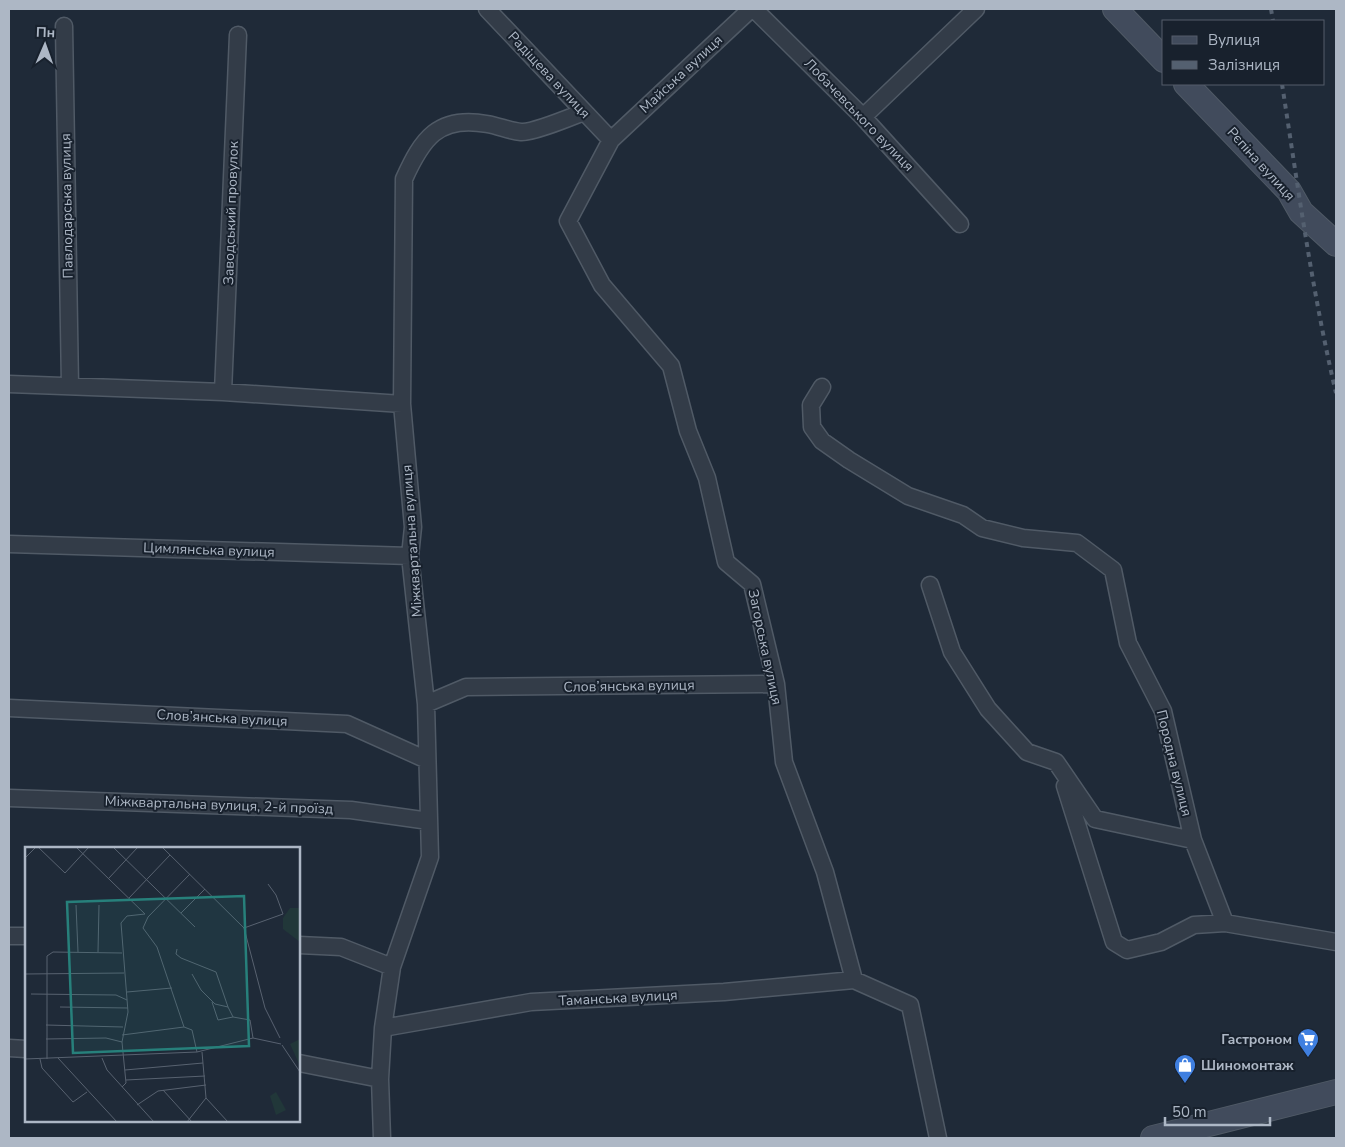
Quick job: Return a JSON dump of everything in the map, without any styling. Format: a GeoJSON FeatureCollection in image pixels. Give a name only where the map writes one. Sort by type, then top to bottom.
{"type":"FeatureCollection","features":[{"type":"Feature","properties":{"kind":"street","name":"Радіщева вулиця"},"geometry":{"type":"LineString","coordinates":[[487,9],[611,140]]}},
{"type":"Feature","properties":{"kind":"street","name":"Лобачевського вулиця"},"geometry":{"type":"LineString","coordinates":[[753,9],[863,117],[960,224]]}},
{"type":"Feature","properties":{"kind":"street","name":"Майська вулиця"},"geometry":{"type":"LineString","coordinates":[[611,140],[753,9]]}},
{"type":"Feature","properties":{"kind":"street"},"geometry":{"type":"LineString","coordinates":[[863,117],[976,9]]}},
{"type":"Feature","properties":{"kind":"street"},"geometry":{"type":"LineString","coordinates":[[1115,9],[1162,58]]}},
{"type":"Feature","properties":{"kind":"street","name":"Павлодарська вулиця"},"geometry":{"type":"LineString","coordinates":[[64,26],[70,386]]}},
{"type":"Feature","properties":{"kind":"street","name":"Заводський провулок"},"geometry":{"type":"LineString","coordinates":[[223,392],[238,35]]}},
{"type":"Feature","properties":{"kind":"street","name":"Рєпіна вулиця"},"geometry":{"type":"LineString","coordinates":[[1187,85],[1288,191],[1301,212],[1336,244]]}},
{"type":"Feature","properties":{"kind":"street","name":"Міжквартальна вулиця"},"geometry":{"type":"LineString","coordinates":[[382,1138],[380,1079],[383,1028],[392,967],[430,857],[426,704],[410,556],[413,526],[402,404],[404,179],[417,151],[429,135],[448,125],[466,122],[487,124],[523,132],[584,112]]}},
{"type":"Feature","properties":{"kind":"street","name":"Загорська вулиця"},"geometry":{"type":"LineString","coordinates":[[611,140],[568,221],[602,285],[671,366],[688,431],[707,478],[726,562],[752,584],[776,684],[784,762],[825,872],[854,980]]}},
{"type":"Feature","properties":{"kind":"street"},"geometry":{"type":"LineString","coordinates":[[9,384],[223,392],[402,404]]}},
{"type":"Feature","properties":{"kind":"street","name":"Породна вулиця"},"geometry":{"type":"LineString","coordinates":[[822,387],[811,405],[812,427],[822,440],[849,460],[908,496],[962,516],[982,528],[1023,538],[1077,543],[1113,570],[1128,643],[1163,711],[1192,840],[1225,923]]}},
{"type":"Feature","properties":{"kind":"street","name":"Цимлянська вулиця"},"geometry":{"type":"LineString","coordinates":[[9,544],[410,556]]}},
{"type":"Feature","properties":{"kind":"street"},"geometry":{"type":"LineString","coordinates":[[930,585],[952,652],[988,709],[1026,752],[1056,762],[1114,942],[1127,950],[1161,942],[1194,925],[1225,923],[1336,942]]}},
{"type":"Feature","properties":{"kind":"street","name":"Слов’янська вулиця"},"geometry":{"type":"LineString","coordinates":[[426,704],[466,687],[776,684]]}},
{"type":"Feature","properties":{"kind":"street","name":"Слов’янська вулиця"},"geometry":{"type":"LineString","coordinates":[[9,708],[347,724],[427,760]]}},
{"type":"Feature","properties":{"kind":"street","name":"Породна вулиця"},"geometry":{"type":"LineString","coordinates":[[1056,762],[1094,819],[1192,840]]}},
{"type":"Feature","properties":{"kind":"street","name":"Міжквартальна вулиця, 2-й проїзд"},"geometry":{"type":"LineString","coordinates":[[9,798],[351,810],[429,821]]}},
{"type":"Feature","properties":{"kind":"street"},"geometry":{"type":"LineString","coordinates":[[9,936],[25,936]]}},
{"type":"Feature","properties":{"kind":"street"},"geometry":{"type":"LineString","coordinates":[[300,945],[341,947],[392,967]]}},
{"type":"Feature","properties":{"kind":"street"},"geometry":{"type":"LineString","coordinates":[[854,980],[910,1005],[938,1138]]}},
{"type":"Feature","properties":{"kind":"street","name":"Таманська вулиця"},"geometry":{"type":"LineString","coordinates":[[383,1028],[531,1002],[724,992],[854,980]]}},
{"type":"Feature","properties":{"kind":"street"},"geometry":{"type":"LineString","coordinates":[[9,1048],[25,1049]]}},
{"type":"Feature","properties":{"kind":"street"},"geometry":{"type":"LineString","coordinates":[[300,1063],[380,1079]]}},
{"type":"Feature","properties":{"kind":"street"},"geometry":{"type":"LineString","coordinates":[[1153,1138],[1336,1092]]}},
{"type":"Feature","properties":{"kind":"railway"},"geometry":{"type":"LineString","coordinates":[[1271,9],[1273,20]]}},
{"type":"Feature","properties":{"kind":"railway"},"geometry":{"type":"LineString","coordinates":[[1282,85],[1313,278],[1336,393]]}},
{"type":"Feature","properties":{"kind":"place","name":"Гастроном"},"geometry":{"type":"Point","coordinates":[1308,1058]}},
{"type":"Feature","properties":{"kind":"place","name":"Шиномонтаж"},"geometry":{"type":"Point","coordinates":[1185,1084]}}]}
